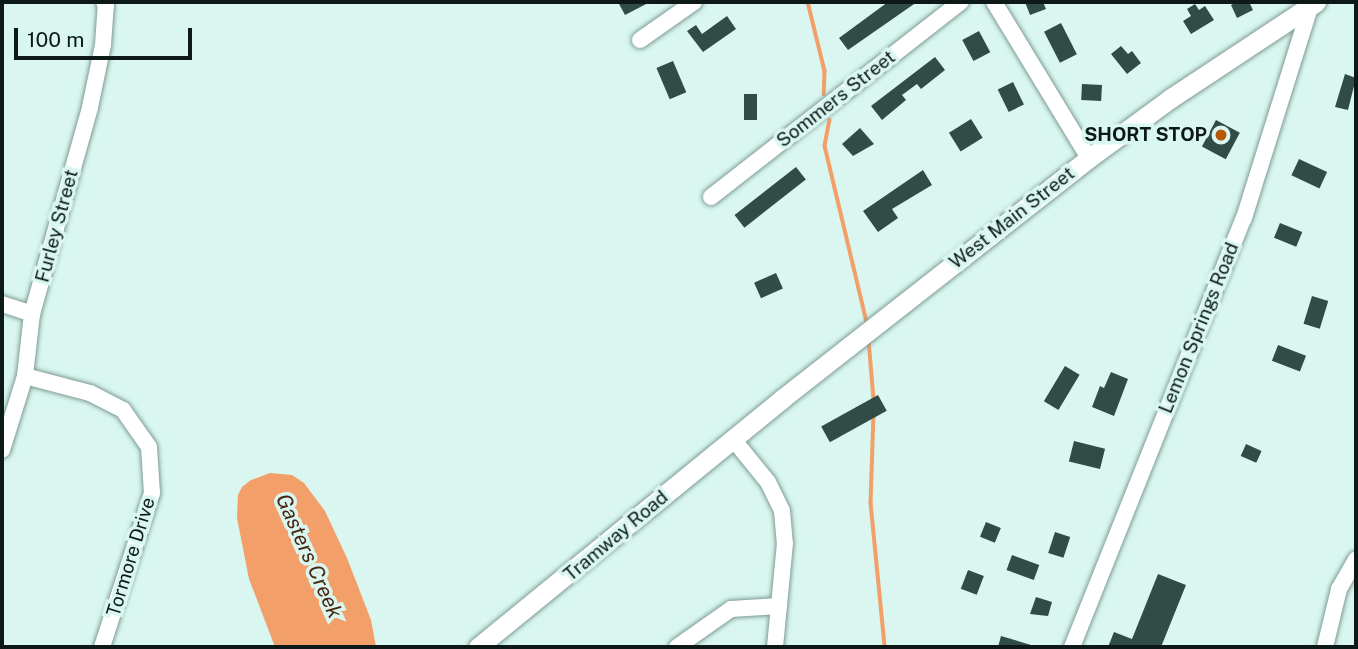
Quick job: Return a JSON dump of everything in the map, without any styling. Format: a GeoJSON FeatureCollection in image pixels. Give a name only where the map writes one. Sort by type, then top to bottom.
{"type":"FeatureCollection","features":[{"type":"Feature","properties":{"kind":"main road","name":"West Main Street"},"geometry":{"type":"LineString","coordinates":[[753,423],[1089,158],[1171,98],[1314,3]]}},
{"type":"Feature","properties":{"kind":"main road","name":"Tramway Road"},"geometry":{"type":"LineString","coordinates":[[484,646],[753,423]]}},
{"type":"Feature","properties":{"kind":"street","name":"Furley Street"},"geometry":{"type":"LineString","coordinates":[[2,450],[24,376],[33,314],[90,107],[103,45],[104,2]]}},
{"type":"Feature","properties":{"kind":"street"},"geometry":{"type":"LineString","coordinates":[[640,40],[694,2]]}},
{"type":"Feature","properties":{"kind":"street","name":"Sommers Street"},"geometry":{"type":"LineString","coordinates":[[712,197],[961,2]]}},
{"type":"Feature","properties":{"kind":"street"},"geometry":{"type":"LineString","coordinates":[[994,2],[1089,158]]}},
{"type":"Feature","properties":{"kind":"street","name":"Lemon Springs Road"},"geometry":{"type":"LineString","coordinates":[[1072,647],[1244,218],[1314,3]]}},
{"type":"Feature","properties":{"kind":"street"},"geometry":{"type":"LineString","coordinates":[[2,304],[33,314]]}},
{"type":"Feature","properties":{"kind":"street","name":"Tormore Drive"},"geometry":{"type":"LineString","coordinates":[[24,376],[90,393],[123,410],[149,447],[152,493],[108,645]]}},
{"type":"Feature","properties":{"kind":"street"},"geometry":{"type":"LineString","coordinates":[[733,439],[768,482],[782,511],[785,543],[775,647]]}},
{"type":"Feature","properties":{"kind":"street"},"geometry":{"type":"LineString","coordinates":[[1325,647],[1339,589],[1356,561]]}},
{"type":"Feature","properties":{"kind":"street"},"geometry":{"type":"LineString","coordinates":[[677,647],[731,609],[779,606]]}},
{"type":"Feature","properties":{"kind":"water","name":"Gasters Creek"},"geometry":{"type":"Polygon","coordinates":[[[270,473],[292,475],[304,483],[325,511],[371,620],[376,647],[275,647],[249,579],[237,518],[238,495],[242,487],[251,480],[270,473]]]}},
{"type":"Feature","properties":{"kind":"building"},"geometry":{"type":"Polygon","coordinates":[[[618,2],[650,2],[625,15],[618,2]]]}},
{"type":"Feature","properties":{"kind":"building"},"geometry":{"type":"Polygon","coordinates":[[[888,2],[917,2],[848,50],[839,38],[888,2]]]}},
{"type":"Feature","properties":{"kind":"building"},"geometry":{"type":"Polygon","coordinates":[[[1025,2],[1043,2],[1046,9],[1030,15],[1025,2]]]}},
{"type":"Feature","properties":{"kind":"building"},"geometry":{"type":"Polygon","coordinates":[[[1249,2],[1253,10],[1237,18],[1231,5],[1249,2]]]}},
{"type":"Feature","properties":{"kind":"building"},"geometry":{"type":"Polygon","coordinates":[[[1195,4],[1199,10],[1205,6],[1214,20],[1191,34],[1183,21],[1191,16],[1187,9],[1195,4]]]}},
{"type":"Feature","properties":{"kind":"building"},"geometry":{"type":"Polygon","coordinates":[[[727,16],[736,29],[703,52],[687,31],[696,25],[702,34],[727,16]]]}},
{"type":"Feature","properties":{"kind":"building"},"geometry":{"type":"Polygon","coordinates":[[[1061,23],[1077,54],[1060,63],[1044,32],[1061,23]]]}},
{"type":"Feature","properties":{"kind":"building"},"geometry":{"type":"Polygon","coordinates":[[[979,31],[990,52],[973,61],[962,40],[979,31]]]}},
{"type":"Feature","properties":{"kind":"building"},"geometry":{"type":"Polygon","coordinates":[[[1121,46],[1128,54],[1132,51],[1141,63],[1127,74],[1111,54],[1121,46]]]}},
{"type":"Feature","properties":{"kind":"building"},"geometry":{"type":"Polygon","coordinates":[[[935,57],[945,70],[921,89],[917,84],[902,95],[906,100],[882,120],[871,106],[935,57]]]}},
{"type":"Feature","properties":{"kind":"building"},"geometry":{"type":"Polygon","coordinates":[[[673,61],[686,92],[670,99],[656,68],[673,61]]]}},
{"type":"Feature","properties":{"kind":"building"},"geometry":{"type":"Polygon","coordinates":[[[1345,74],[1356,78],[1348,110],[1335,107],[1345,74]]]}},
{"type":"Feature","properties":{"kind":"building"},"geometry":{"type":"Polygon","coordinates":[[[1013,82],[1024,104],[1009,112],[998,89],[1013,82]]]}},
{"type":"Feature","properties":{"kind":"building"},"geometry":{"type":"Polygon","coordinates":[[[1082,84],[1102,85],[1101,101],[1081,100],[1082,84]]]}},
{"type":"Feature","properties":{"kind":"building"},"geometry":{"type":"Polygon","coordinates":[[[744,94],[757,94],[757,120],[744,120],[744,94]]]}},
{"type":"Feature","properties":{"kind":"building"},"geometry":{"type":"Polygon","coordinates":[[[971,119],[983,138],[961,151],[949,133],[971,119]]]}},
{"type":"Feature","properties":{"kind":"building"},"geometry":{"type":"Polygon","coordinates":[[[1216,120],[1240,133],[1226,159],[1202,146],[1216,120]]]}},
{"type":"Feature","properties":{"kind":"building"},"geometry":{"type":"Polygon","coordinates":[[[860,128],[874,144],[853,156],[842,144],[860,128]]]}},
{"type":"Feature","properties":{"kind":"building"},"geometry":{"type":"Polygon","coordinates":[[[1299,159],[1327,172],[1319,188],[1291,175],[1299,159]]]}},
{"type":"Feature","properties":{"kind":"building"},"geometry":{"type":"Polygon","coordinates":[[[796,167],[806,180],[744,228],[735,215],[796,167]]]}},
{"type":"Feature","properties":{"kind":"building"},"geometry":{"type":"Polygon","coordinates":[[[923,170],[932,185],[892,209],[898,218],[878,232],[863,211],[923,170]]]}},
{"type":"Feature","properties":{"kind":"building"},"geometry":{"type":"Polygon","coordinates":[[[1280,223],[1302,232],[1296,247],[1274,238],[1280,223]]]}},
{"type":"Feature","properties":{"kind":"building"},"geometry":{"type":"Polygon","coordinates":[[[776,273],[783,289],[761,298],[754,283],[776,273]]]}},
{"type":"Feature","properties":{"kind":"building"},"geometry":{"type":"Polygon","coordinates":[[[1312,296],[1328,301],[1320,329],[1304,324],[1312,296]]]}},
{"type":"Feature","properties":{"kind":"building"},"geometry":{"type":"Polygon","coordinates":[[[1278,345],[1306,356],[1300,372],[1272,361],[1278,345]]]}},
{"type":"Feature","properties":{"kind":"building"},"geometry":{"type":"Polygon","coordinates":[[[1065,366],[1080,375],[1058,410],[1044,401],[1065,366]]]}},
{"type":"Feature","properties":{"kind":"building"},"geometry":{"type":"Polygon","coordinates":[[[1111,372],[1128,379],[1114,416],[1092,407],[1100,386],[1104,388],[1111,372]]]}},
{"type":"Feature","properties":{"kind":"building"},"geometry":{"type":"Polygon","coordinates":[[[878,395],[887,411],[830,442],[821,427],[878,395]]]}},
{"type":"Feature","properties":{"kind":"building"},"geometry":{"type":"Polygon","coordinates":[[[1074,441],[1105,449],[1100,469],[1069,461],[1074,441]]]}},
{"type":"Feature","properties":{"kind":"building"},"geometry":{"type":"Polygon","coordinates":[[[1246,444],[1262,451],[1256,463],[1241,456],[1246,444]]]}},
{"type":"Feature","properties":{"kind":"building"},"geometry":{"type":"Polygon","coordinates":[[[986,522],[1001,528],[995,543],[980,537],[986,522]]]}},
{"type":"Feature","properties":{"kind":"building"},"geometry":{"type":"Polygon","coordinates":[[[1055,532],[1070,537],[1063,558],[1048,553],[1055,532]]]}},
{"type":"Feature","properties":{"kind":"building"},"geometry":{"type":"Polygon","coordinates":[[[1012,555],[1039,565],[1034,580],[1007,570],[1012,555]]]}},
{"type":"Feature","properties":{"kind":"building"},"geometry":{"type":"Polygon","coordinates":[[[968,570],[984,576],[977,595],[961,589],[968,570]]]}},
{"type":"Feature","properties":{"kind":"building"},"geometry":{"type":"Polygon","coordinates":[[[1158,574],[1186,585],[1161,647],[1108,647],[1114,632],[1132,639],[1158,574]]]}},
{"type":"Feature","properties":{"kind":"building"},"geometry":{"type":"Polygon","coordinates":[[[1036,597],[1052,602],[1048,616],[1030,614],[1036,597]]]}},
{"type":"Feature","properties":{"kind":"building"},"geometry":{"type":"Polygon","coordinates":[[[1001,636],[1031,645],[998,647],[1001,636]]]}},
{"type":"Feature","properties":{"kind":"waterway"},"geometry":{"type":"LineString","coordinates":[[808,2],[825,71],[824,94]]}},
{"type":"Feature","properties":{"kind":"waterway"},"geometry":{"type":"LineString","coordinates":[[830,120],[825,146],[867,322]]}},
{"type":"Feature","properties":{"kind":"waterway"},"geometry":{"type":"LineString","coordinates":[[869,340],[874,399]]}},
{"type":"Feature","properties":{"kind":"waterway"},"geometry":{"type":"LineString","coordinates":[[874,413],[871,503],[885,647]]}},
{"type":"Feature","properties":{"kind":"place","name":"SHORT STOP"},"geometry":{"type":"Point","coordinates":[1221,135]}}]}
